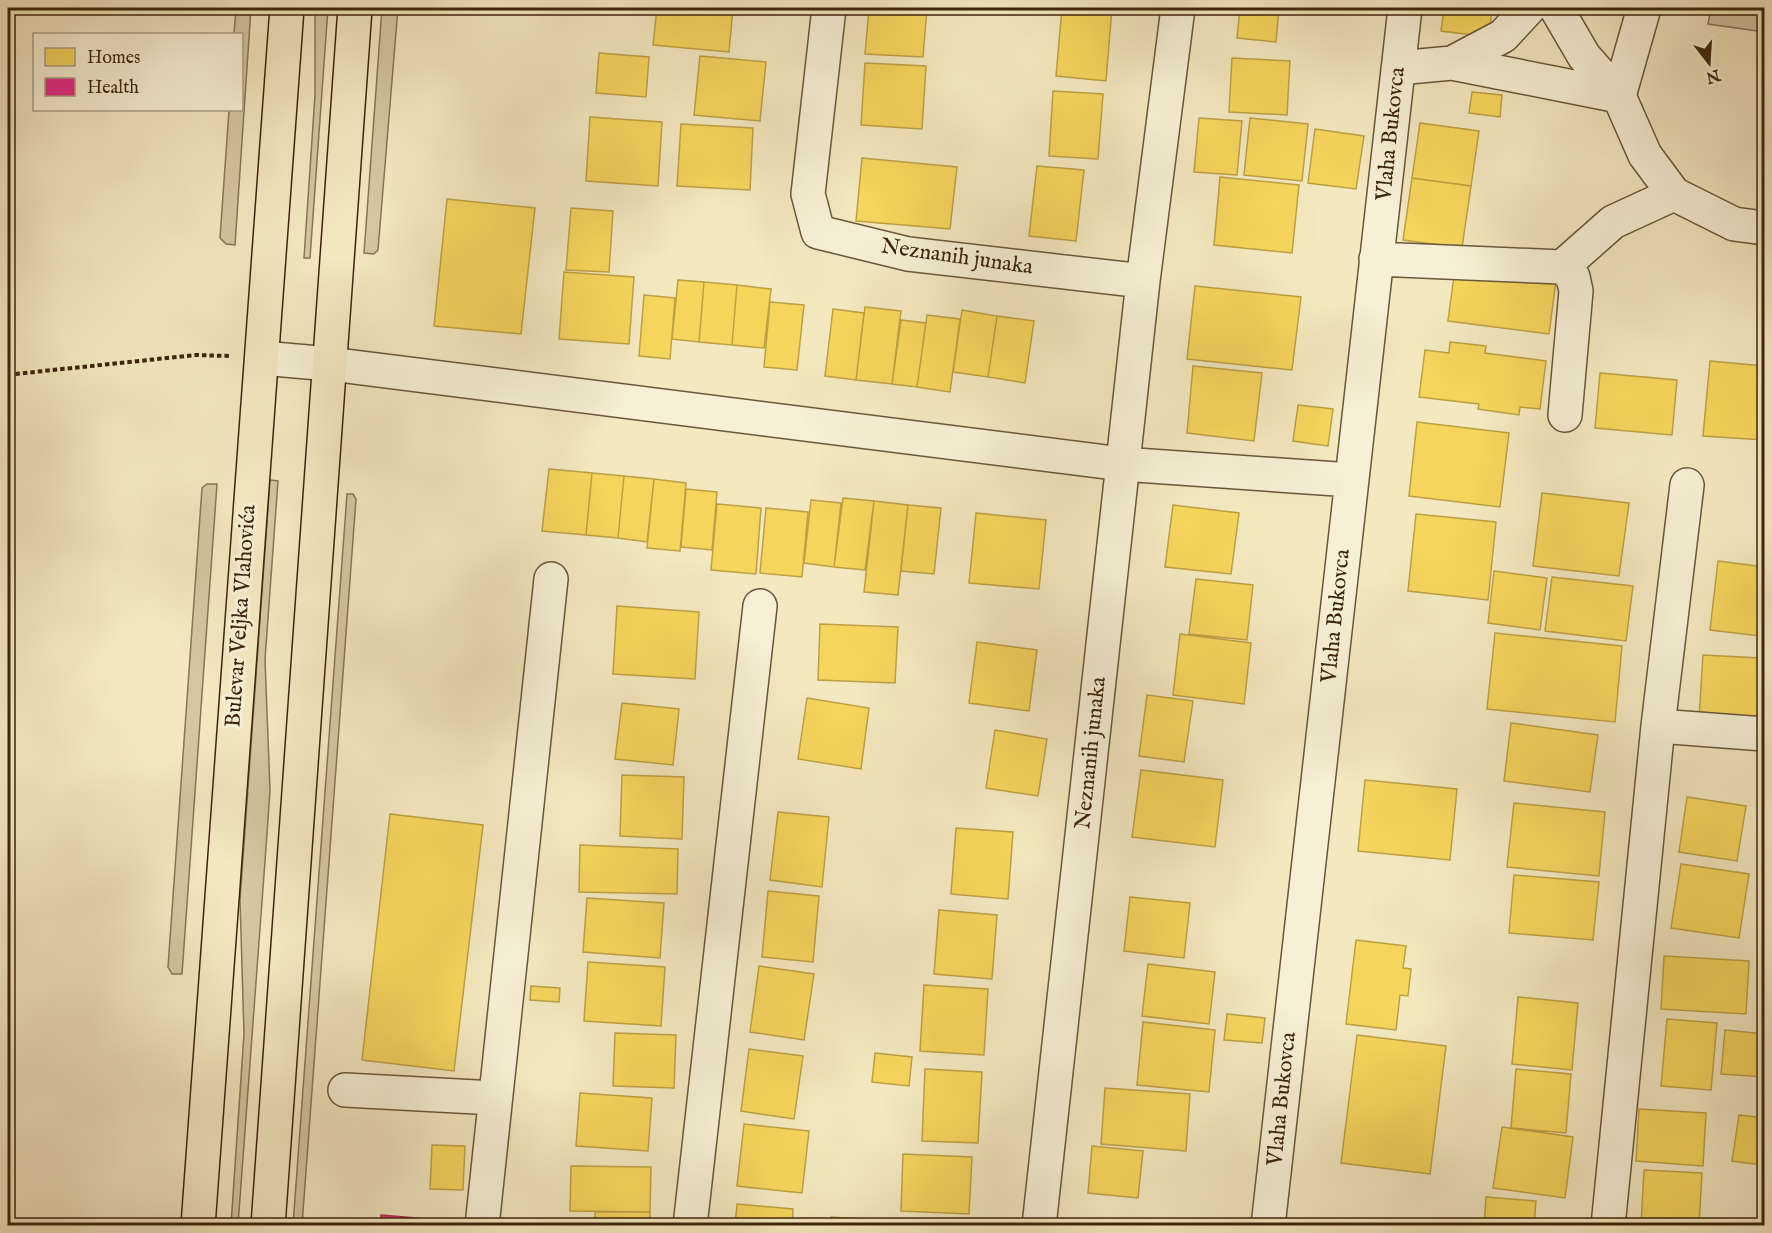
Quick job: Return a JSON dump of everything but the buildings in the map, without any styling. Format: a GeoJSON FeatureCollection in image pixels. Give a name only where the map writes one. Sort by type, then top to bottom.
{"type":"FeatureCollection","features":[{"type":"Feature","properties":{"kind":"main road","name":"Bulevar Veljka Vlahovića"},"geometry":{"type":"LineString","coordinates":[[198,1226],[287,8]]}},
{"type":"Feature","properties":{"kind":"main road"},"geometry":{"type":"LineString","coordinates":[[268,1226],[355,8]]}},
{"type":"Feature","properties":{"kind":"street","name":"Neznanih junaka"},"geometry":{"type":"LineString","coordinates":[[829,8],[808,194],[818,232],[908,255],[1143,281]]}},
{"type":"Feature","properties":{"kind":"street","name":"Neznanih junaka"},"geometry":{"type":"LineString","coordinates":[[1039,1226],[1122,464],[1178,8]]}},
{"type":"Feature","properties":{"kind":"street","name":"Vlaha Bukovca"},"geometry":{"type":"LineString","coordinates":[[1268,1226],[1405,8]]}},
{"type":"Feature","properties":{"kind":"street"},"geometry":{"type":"LineString","coordinates":[[1452,63],[1503,36],[1529,8]]}},
{"type":"Feature","properties":{"kind":"street"},"geometry":{"type":"LineString","coordinates":[[1556,8],[1584,56],[1619,96],[1645,155],[1674,194],[1734,224],[1764,228]]}},
{"type":"Feature","properties":{"kind":"street"},"geometry":{"type":"LineString","coordinates":[[1619,96],[1644,8]]}},
{"type":"Feature","properties":{"kind":"street"},"geometry":{"type":"LineString","coordinates":[[1398,68],[1452,63],[1619,96]]}},
{"type":"Feature","properties":{"kind":"street"},"geometry":{"type":"LineString","coordinates":[[1562,267],[1613,222],[1674,194]]}},
{"type":"Feature","properties":{"kind":"street"},"geometry":{"type":"LineString","coordinates":[[1377,259],[1562,267],[1573,278],[1576,291],[1565,415]]}},
{"type":"Feature","properties":{"kind":"street"},"geometry":{"type":"LineString","coordinates":[[262,358],[330,364],[1122,464],[1352,480]]}},
{"type":"Feature","properties":{"kind":"street"},"geometry":{"type":"LineString","coordinates":[[1608,1226],[1658,726],[1687,484]]}},
{"type":"Feature","properties":{"kind":"street"},"geometry":{"type":"LineString","coordinates":[[482,1226],[551,579]]}},
{"type":"Feature","properties":{"kind":"street"},"geometry":{"type":"LineString","coordinates":[[690,1226],[760,606]]}},
{"type":"Feature","properties":{"kind":"street"},"geometry":{"type":"LineString","coordinates":[[1658,726],[1764,734]]}},
{"type":"Feature","properties":{"kind":"street"},"geometry":{"type":"LineString","coordinates":[[345,1090],[495,1098]]}},
{"type":"Feature","properties":{"kind":"path"},"geometry":{"type":"LineString","coordinates":[[8,373],[196,355],[262,358]]}},
{"type":"Feature","properties":{"kind":"shaded area"},"geometry":{"type":"Polygon","coordinates":[[[236,8],[251,8],[235,245],[226,244],[220,238],[229,111],[243,111],[243,33],[234,33],[236,8]]]}},
{"type":"Feature","properties":{"kind":"shaded area"},"geometry":{"type":"Polygon","coordinates":[[[315,8],[328,8],[310,258],[304,258],[315,95],[315,8]]]}},
{"type":"Feature","properties":{"kind":"shaded area"},"geometry":{"type":"Polygon","coordinates":[[[382,8],[398,8],[378,250],[374,254],[364,253],[382,8]]]}},
{"type":"Feature","properties":{"kind":"shaded area"},"geometry":{"type":"Polygon","coordinates":[[[1711,8],[1764,8],[1764,32],[1708,24],[1711,8]]]}},
{"type":"Feature","properties":{"kind":"shaded area"},"geometry":{"type":"Polygon","coordinates":[[[270,480],[278,481],[265,659],[270,790],[238,1225],[231,1225],[244,1034],[240,900],[270,480]]]}},
{"type":"Feature","properties":{"kind":"shaded area"},"geometry":{"type":"Polygon","coordinates":[[[207,484],[217,484],[182,974],[172,974],[168,967],[202,488],[207,484]]]}},
{"type":"Feature","properties":{"kind":"shaded area"},"geometry":{"type":"Polygon","coordinates":[[[347,494],[353,494],[356,499],[302,1225],[293,1225],[347,494]]]}}]}
